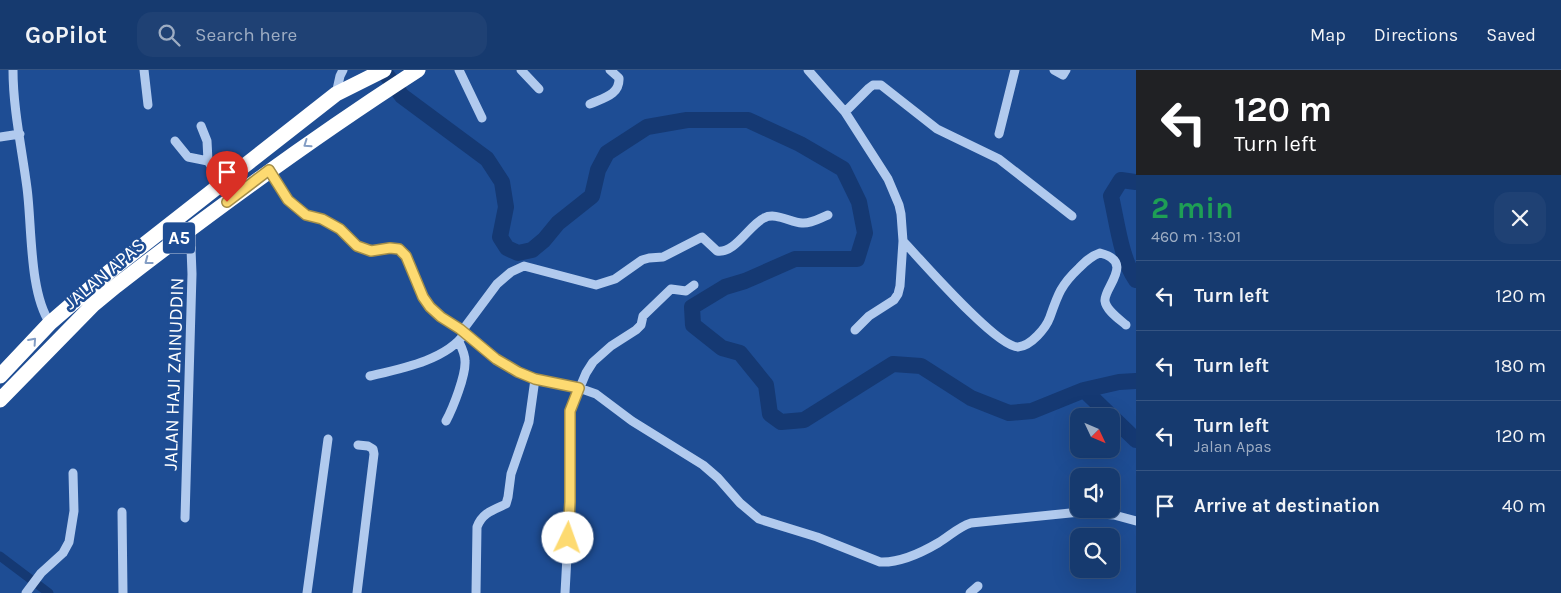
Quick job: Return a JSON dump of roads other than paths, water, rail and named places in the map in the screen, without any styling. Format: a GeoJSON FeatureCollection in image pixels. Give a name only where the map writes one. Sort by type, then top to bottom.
{"type":"FeatureCollection","features":[{"type":"Feature","properties":{"kind":"highway","name":"JALAN APAS"},"geometry":{"type":"LineString","coordinates":[[3,373],[50,323],[109,272],[336,94],[384,70]]}},
{"type":"Feature","properties":{"kind":"highway","name":"JALAN APAS"},"geometry":{"type":"LineString","coordinates":[[0,400],[99,300],[269,170],[376,96],[412,74]]}},
{"type":"Feature","properties":{"kind":"highway"},"geometry":{"type":"LineString","coordinates":[[287,133],[292,134],[324,117],[331,118],[338,123]]}},
{"type":"Feature","properties":{"kind":"highway"},"geometry":{"type":"LineString","coordinates":[[3,373],[12,378],[16,376],[39,351],[46,347],[51,348]]}},
{"type":"Feature","properties":{"kind":"street"},"geometry":{"type":"LineString","coordinates":[[14,70],[36,278],[44,314],[50,323]]}},
{"type":"Feature","properties":{"kind":"street"},"geometry":{"type":"LineString","coordinates":[[144,70],[148,105]]}},
{"type":"Feature","properties":{"kind":"street"},"geometry":{"type":"LineString","coordinates":[[336,94],[343,70]]}},
{"type":"Feature","properties":{"kind":"street"},"geometry":{"type":"LineString","coordinates":[[459,70],[482,118]]}},
{"type":"Feature","properties":{"kind":"street"},"geometry":{"type":"LineString","coordinates":[[521,70],[538,89]]}},
{"type":"Feature","properties":{"kind":"street"},"geometry":{"type":"LineString","coordinates":[[590,104],[615,92],[619,84],[619,78],[610,70]]}},
{"type":"Feature","properties":{"kind":"street"},"geometry":{"type":"LineString","coordinates":[[808,70],[845,112],[888,180],[901,214],[903,241],[898,294],[894,300],[869,316],[855,330]]}},
{"type":"Feature","properties":{"kind":"street"},"geometry":{"type":"LineString","coordinates":[[999,134],[1016,70]]}},
{"type":"Feature","properties":{"kind":"street"},"geometry":{"type":"LineString","coordinates":[[1054,70],[1063,75],[1066,70]]}},
{"type":"Feature","properties":{"kind":"street"},"geometry":{"type":"LineString","coordinates":[[845,112],[869,88],[874,85],[881,85],[937,129],[999,159],[1072,216]]}},
{"type":"Feature","properties":{"kind":"street"},"geometry":{"type":"LineString","coordinates":[[201,126],[207,141],[208,161],[223,184]]}},
{"type":"Feature","properties":{"kind":"street"},"geometry":{"type":"LineString","coordinates":[[0,137],[20,134]]}},
{"type":"Feature","properties":{"kind":"street"},"geometry":{"type":"LineString","coordinates":[[174,141],[188,156],[208,161]]}},
{"type":"Feature","properties":{"kind":"street"},"geometry":{"type":"LineString","coordinates":[[269,170],[288,200],[306,215],[322,219],[340,229],[357,246],[371,251],[390,248],[399,249],[406,256],[423,297],[430,307],[496,359],[518,372],[535,379],[579,388],[596,394],[632,422],[702,465],[718,478],[740,503],[759,519],[817,537],[880,562],[891,562],[911,556],[971,523],[1080,512],[1114,515],[1136,521]]}},
{"type":"Feature","properties":{"kind":"street"},"geometry":{"type":"LineString","coordinates":[[370,376],[401,369],[438,355],[459,342],[463,332],[497,284],[511,272],[524,266],[596,285],[615,279],[642,260],[662,257],[702,237],[717,250],[722,252],[727,250],[765,217],[774,216],[808,223],[828,215]]}},
{"type":"Feature","properties":{"kind":"street","name":"JALAN HAJI ZAINUDDIN"},"geometry":{"type":"LineString","coordinates":[[185,233],[191,248],[192,274],[185,518]]}},
{"type":"Feature","properties":{"kind":"street"},"geometry":{"type":"LineString","coordinates":[[903,241],[970,312],[997,336],[1017,347],[1024,345],[1041,331],[1050,317],[1058,293],[1065,281],[1088,259],[1100,253],[1107,254],[1112,258],[1117,268],[1115,281],[1105,296],[1105,301],[1107,307],[1126,325]]}},
{"type":"Feature","properties":{"kind":"street"},"geometry":{"type":"LineString","coordinates":[[565,593],[570,502],[570,411],[579,388],[589,367],[600,354],[636,330],[644,316],[671,289],[686,291],[694,285]]}},
{"type":"Feature","properties":{"kind":"street"},"geometry":{"type":"LineString","coordinates":[[446,421],[455,403],[466,362],[459,342]]}},
{"type":"Feature","properties":{"kind":"street"},"geometry":{"type":"LineString","coordinates":[[476,593],[477,527],[479,520],[484,514],[506,504],[511,474],[529,422],[535,379]]}},
{"type":"Feature","properties":{"kind":"street"},"geometry":{"type":"LineString","coordinates":[[307,593],[328,439]]}},
{"type":"Feature","properties":{"kind":"street"},"geometry":{"type":"LineString","coordinates":[[357,593],[374,454],[373,449],[368,446],[358,445]]}},
{"type":"Feature","properties":{"kind":"street"},"geometry":{"type":"LineString","coordinates":[[27,591],[41,574],[63,553],[70,542],[74,511],[72,473]]}},
{"type":"Feature","properties":{"kind":"street"},"geometry":{"type":"LineString","coordinates":[[122,512],[123,593]]}},
{"type":"Feature","properties":{"kind":"street"},"geometry":{"type":"LineString","coordinates":[[970,593],[978,586]]}},
{"type":"Feature","properties":{"kind":"waterway"},"geometry":{"type":"LineString","coordinates":[[383,70],[402,96],[487,159],[502,182],[506,207],[500,237],[507,248],[518,253],[532,250],[544,240],[558,223],[592,196],[598,170],[607,153],[647,127],[687,120],[748,120],[800,144],[843,169],[859,202],[865,233],[857,259],[795,259],[745,281],[725,287],[692,307],[693,325],[722,348],[740,353],[766,385],[770,414],[781,422],[804,420],[893,364],[921,366],[971,398],[1009,413],[1032,411],[1084,390],[1119,382],[1136,381]]}},
{"type":"Feature","properties":{"kind":"waterway"},"geometry":{"type":"LineString","coordinates":[[1136,182],[1121,180],[1111,196],[1123,251],[1136,280]]}},
{"type":"Feature","properties":{"kind":"waterway"},"geometry":{"type":"LineString","coordinates":[[1084,390],[1103,408]]}},
{"type":"Feature","properties":{"kind":"waterway"},"geometry":{"type":"LineString","coordinates":[[1120,425],[1136,440]]}},
{"type":"Feature","properties":{"kind":"waterway"},"geometry":{"type":"LineString","coordinates":[[0,556],[49,593]]}}]}
